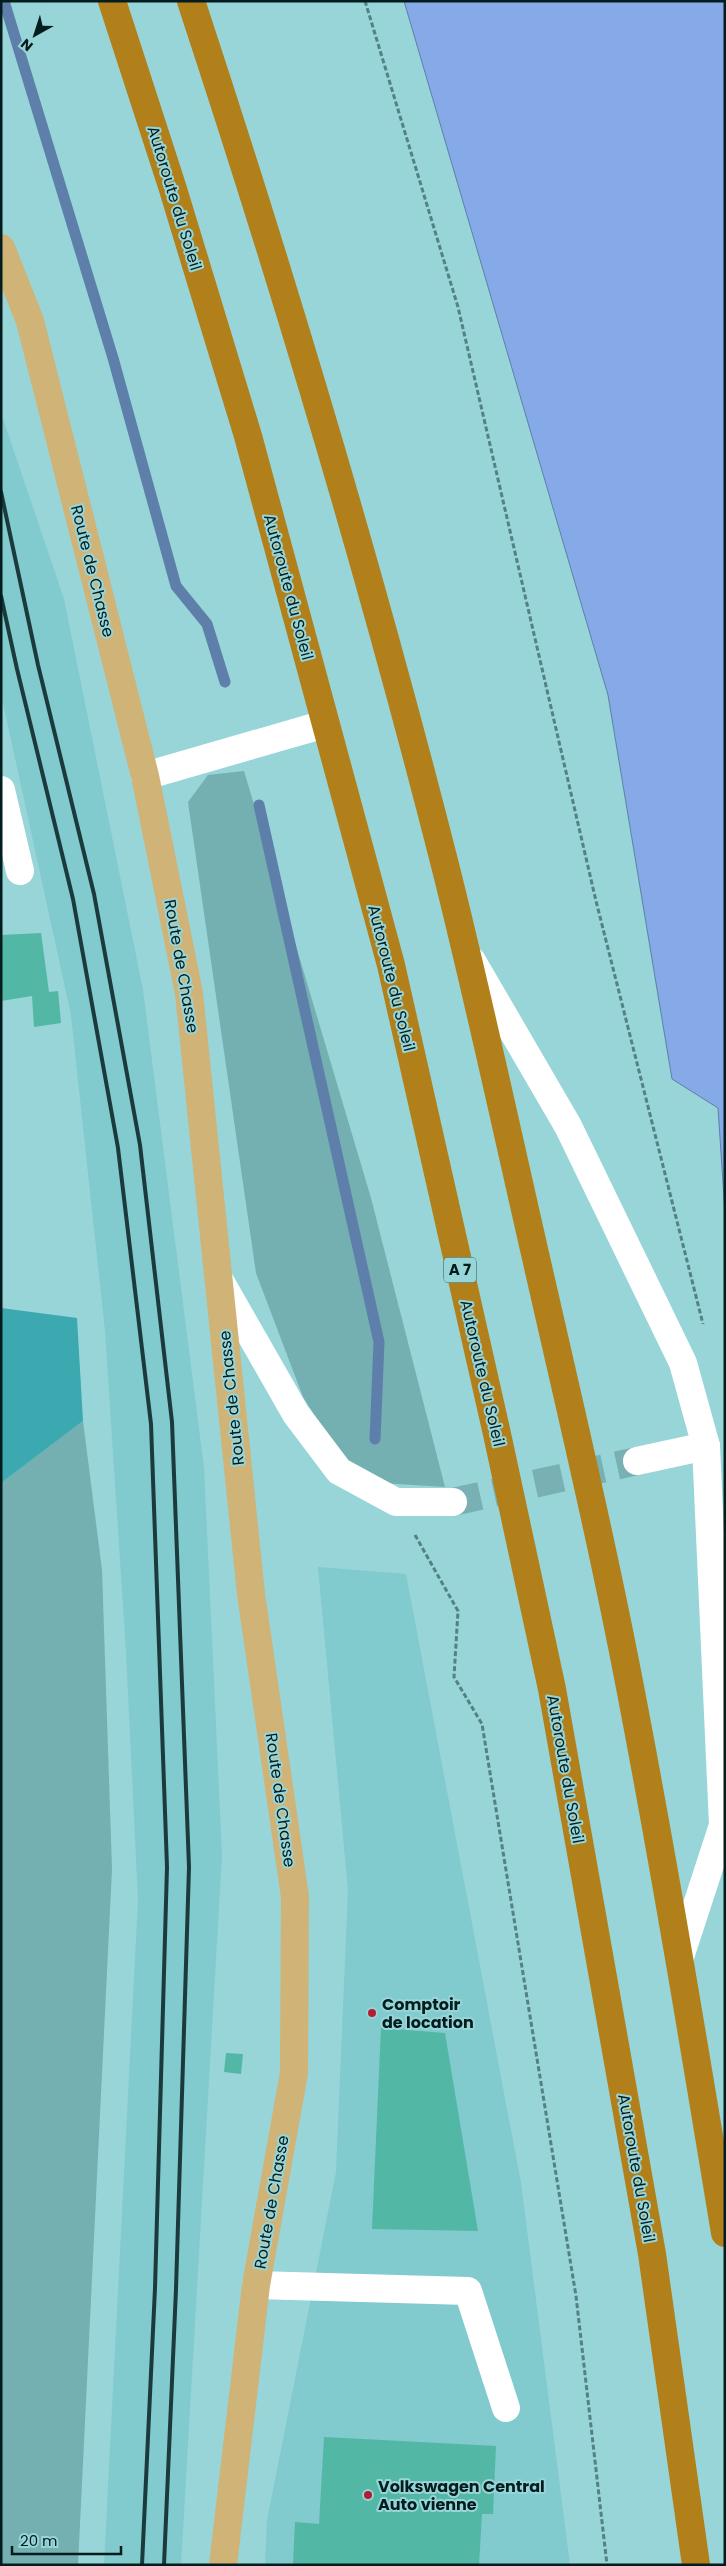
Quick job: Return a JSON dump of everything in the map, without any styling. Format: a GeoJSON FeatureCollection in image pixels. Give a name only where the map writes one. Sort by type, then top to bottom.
{"type":"FeatureCollection","features":[{"type":"Feature","properties":{"kind":"highway","name":"Autoroute du Soleil"},"geometry":{"type":"LineString","coordinates":[[112,1],[172,186],[248,436],[391,965],[495,1424],[552,1689],[652,2254],[696,2565]]}},
{"type":"Feature","properties":{"kind":"highway"},"geometry":{"type":"LineString","coordinates":[[192,1],[318,403],[400,696],[466,951],[572,1414],[625,1663],[680,1956],[725,2233]]}},
{"type":"Feature","properties":{"kind":"main road","name":"Route de Chasse"},"geometry":{"type":"LineString","coordinates":[[1,248],[30,321],[145,776],[189,993],[251,1594],[295,1897],[294,2073],[256,2285],[223,2565]]}},
{"type":"Feature","properties":{"kind":"street"},"geometry":{"type":"LineString","coordinates":[[145,776],[325,724]]}},
{"type":"Feature","properties":{"kind":"street"},"geometry":{"type":"LineString","coordinates":[[1,790],[20,871]]}},
{"type":"Feature","properties":{"kind":"street"},"geometry":{"type":"LineString","coordinates":[[466,951],[568,1126],[683,1363],[706,1446],[723,1825],[680,1956]]}},
{"type":"Feature","properties":{"kind":"street"},"geometry":{"type":"LineString","coordinates":[[220,1281],[296,1414],[339,1471],[396,1502],[453,1502]]}},
{"type":"Feature","properties":{"kind":"street"},"geometry":{"type":"LineString","coordinates":[[637,1461],[706,1446]]}},
{"type":"Feature","properties":{"kind":"street"},"geometry":{"type":"LineString","coordinates":[[256,2285],[468,2291],[506,2408]]}},
{"type":"Feature","properties":{"kind":"path"},"geometry":{"type":"LineString","coordinates":[[365,1],[458,307],[596,901],[704,1329]]}},
{"type":"Feature","properties":{"kind":"path"},"geometry":{"type":"LineString","coordinates":[[396,1502],[458,1611],[454,1677],[482,1724],[576,2296],[607,2565]]}},
{"type":"Feature","properties":{"kind":"shaded area"},"geometry":{"type":"Polygon","coordinates":[[[404,1],[725,1],[725,1213],[718,1108],[672,1079],[608,695],[404,1]]]}},
{"type":"Feature","properties":{"kind":"shaded area"},"geometry":{"type":"Polygon","coordinates":[[[1,413],[64,599],[143,990],[204,1468],[222,1855],[181,2565],[104,2565],[138,1900],[126,1651],[105,1331],[71,1015],[1,694],[1,413]]]}},
{"type":"Feature","properties":{"kind":"shaded area"},"geometry":{"type":"Polygon","coordinates":[[[244,771],[371,1198],[445,1487],[381,1483],[341,1457],[303,1397],[256,1273],[188,802],[208,775],[244,771]]]}},
{"type":"Feature","properties":{"kind":"shaded area"},"geometry":{"type":"Polygon","coordinates":[[[1,1308],[77,1318],[83,1421],[1,1483],[1,1308]]]}},
{"type":"Feature","properties":{"kind":"shaded area"},"geometry":{"type":"Polygon","coordinates":[[[83,1421],[102,1570],[112,1869],[78,2565],[1,2565],[1,1483],[83,1421]]]}},
{"type":"Feature","properties":{"kind":"shaded area"},"geometry":{"type":"Polygon","coordinates":[[[318,1567],[406,1574],[521,2183],[570,2565],[265,2565],[267,2520],[336,2172],[348,1890],[318,1567]]]}},
{"type":"Feature","properties":{"kind":"building"},"geometry":{"type":"Polygon","coordinates":[[[41,933],[49,992],[58,991],[61,1023],[34,1027],[32,996],[1,1001],[1,935],[41,933]]]}},
{"type":"Feature","properties":{"kind":"building"},"geometry":{"type":"Polygon","coordinates":[[[381,2028],[445,2033],[478,2231],[372,2229],[381,2028]]]}},
{"type":"Feature","properties":{"kind":"building"},"geometry":{"type":"Polygon","coordinates":[[[226,2053],[243,2054],[241,2074],[224,2072],[226,2053]]]}},
{"type":"Feature","properties":{"kind":"building"},"geometry":{"type":"Polygon","coordinates":[[[324,2437],[496,2446],[493,2514],[482,2514],[479,2565],[293,2565],[295,2522],[319,2524],[324,2437]]]}},
{"type":"Feature","properties":{"kind":"waterway"},"geometry":{"type":"LineString","coordinates":[[4,1],[113,358],[176,586],[207,624],[225,682]]}},
{"type":"Feature","properties":{"kind":"waterway"},"geometry":{"type":"LineString","coordinates":[[259,805],[379,1342],[375,1439]]}},
{"type":"Feature","properties":{"kind":"tunnel"},"geometry":{"type":"LineString","coordinates":[[453,1502],[637,1461]]}},
{"type":"Feature","properties":{"kind":"railway"},"geometry":{"type":"LineString","coordinates":[[1,492],[38,665],[94,894],[140,1145],[172,1422],[189,1867],[176,2289],[164,2565]]}},
{"type":"Feature","properties":{"kind":"railway"},"geometry":{"type":"LineString","coordinates":[[1,596],[73,899],[118,1148],[151,1424],[167,1867],[155,2288],[142,2565]]}},
{"type":"Feature","properties":{"kind":"place","name":"Comptoir de location"},"geometry":{"type":"Point","coordinates":[372,2013]}},
{"type":"Feature","properties":{"kind":"place","name":"Volkswagen Central Auto vienne"},"geometry":{"type":"Point","coordinates":[368,2495]}}]}
